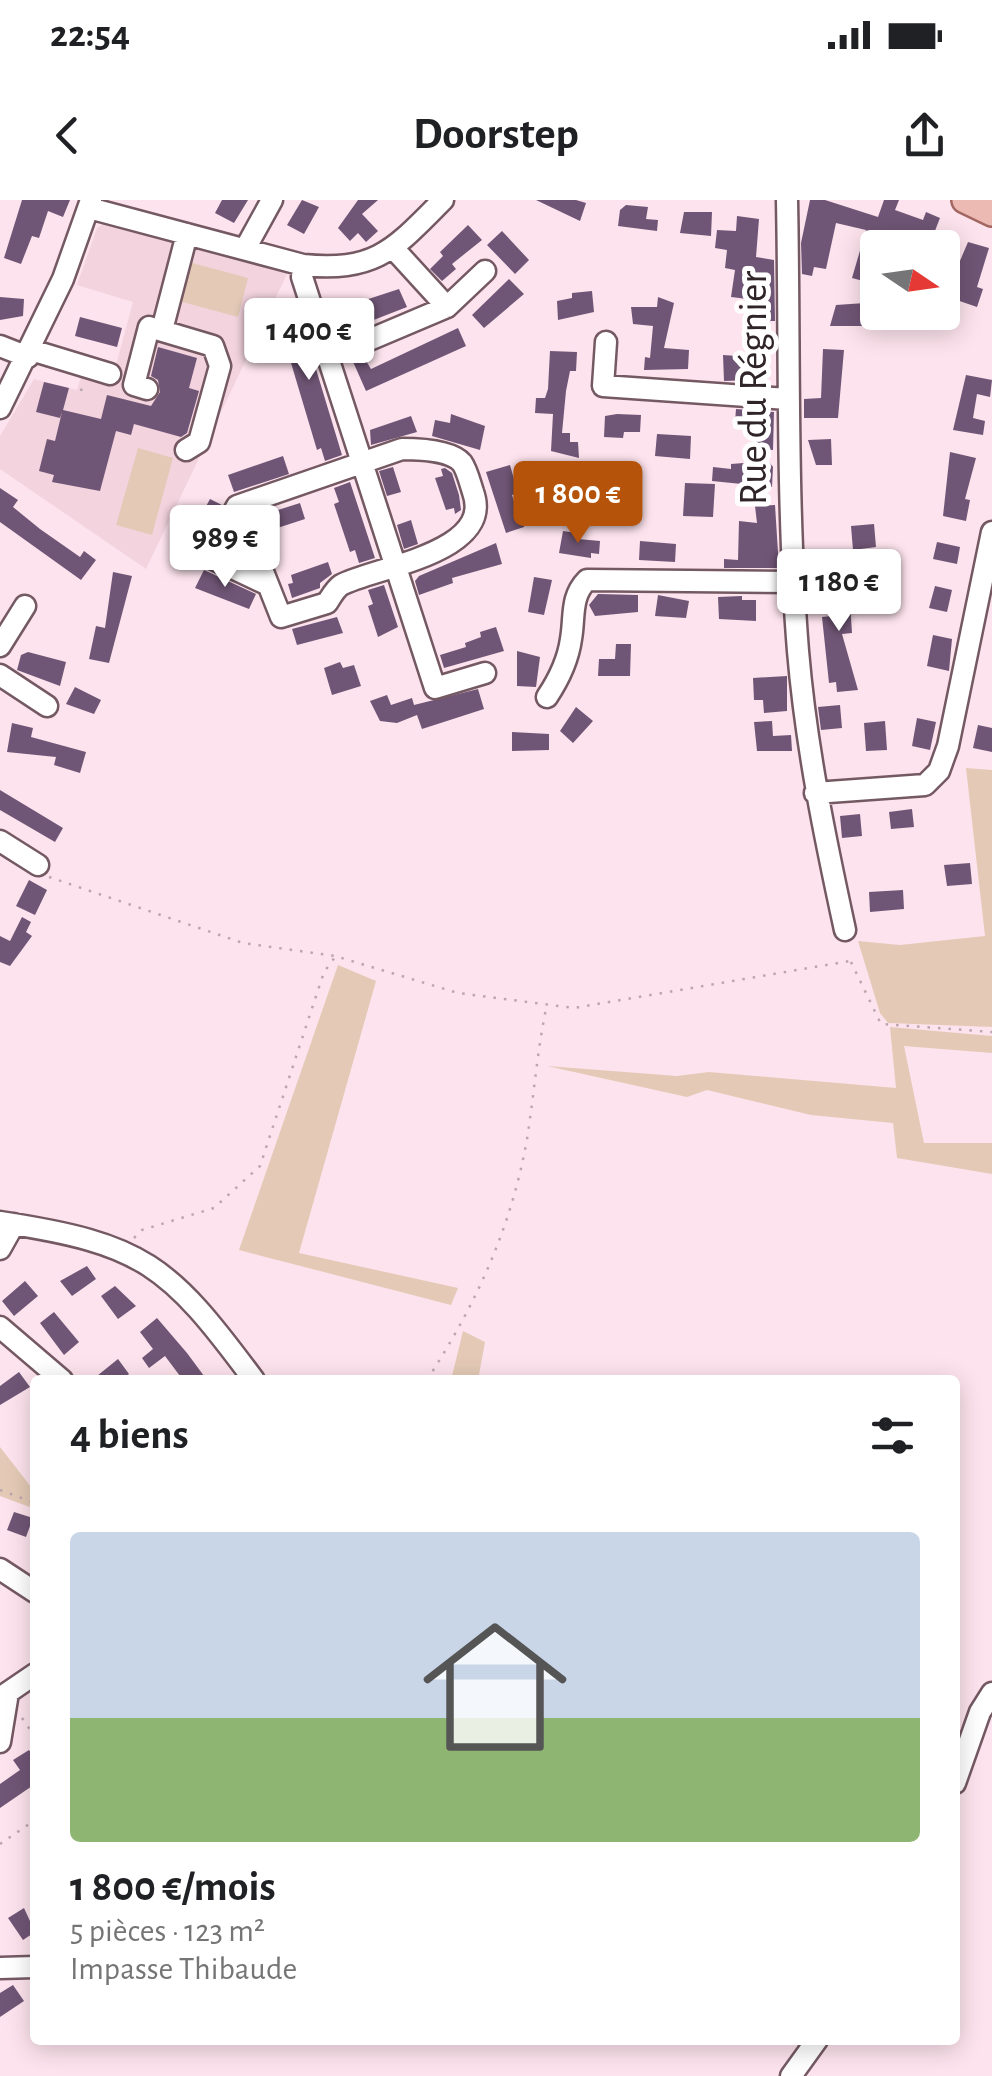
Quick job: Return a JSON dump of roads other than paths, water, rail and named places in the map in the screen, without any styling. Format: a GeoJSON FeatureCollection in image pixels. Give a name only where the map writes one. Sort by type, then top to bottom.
{"type":"FeatureCollection","features":[{"type":"Feature","properties":{"kind":"main road"},"geometry":{"type":"LineString","coordinates":[[966,200],[992,213]]}},
{"type":"Feature","properties":{"kind":"street"},"geometry":{"type":"LineString","coordinates":[[246,249],[272,200]]}},
{"type":"Feature","properties":{"kind":"street"},"geometry":{"type":"LineString","coordinates":[[0,408],[30,353],[90,204],[303,265],[339,268],[370,263],[394,249],[444,200]]}},
{"type":"Feature","properties":{"kind":"street","name":"Rue du Régnier"},"geometry":{"type":"LineString","coordinates":[[788,200],[788,399],[794,582],[815,793],[845,930]]}},
{"type":"Feature","properties":{"kind":"street"},"geometry":{"type":"LineString","coordinates":[[162,330],[187,234]]}},
{"type":"Feature","properties":{"kind":"street"},"geometry":{"type":"LineString","coordinates":[[394,249],[447,307]]}},
{"type":"Feature","properties":{"kind":"street"},"geometry":{"type":"LineString","coordinates":[[303,265],[302,277],[360,463],[435,688],[484,673]]}},
{"type":"Feature","properties":{"kind":"street"},"geometry":{"type":"LineString","coordinates":[[369,340],[447,307],[486,271]]}},
{"type":"Feature","properties":{"kind":"street"},"geometry":{"type":"LineString","coordinates":[[147,388],[134,385],[148,326],[204,341],[218,355],[220,366],[199,442],[186,450]]}},
{"type":"Feature","properties":{"kind":"street"},"geometry":{"type":"LineString","coordinates":[[606,342],[604,386],[788,399]]}},
{"type":"Feature","properties":{"kind":"street"},"geometry":{"type":"LineString","coordinates":[[0,346],[110,374]]}},
{"type":"Feature","properties":{"kind":"street"},"geometry":{"type":"LineString","coordinates":[[237,506],[264,583],[281,617],[327,603],[338,586],[441,551],[476,512],[476,500],[463,464],[454,458],[402,449],[237,506],[209,557],[264,583]]}},
{"type":"Feature","properties":{"kind":"street"},"geometry":{"type":"LineString","coordinates":[[815,793],[925,785],[939,771],[948,746],[992,532]]}},
{"type":"Feature","properties":{"kind":"street"},"geometry":{"type":"LineString","coordinates":[[547,697],[561,677],[571,641],[577,589],[587,580],[794,582]]}},
{"type":"Feature","properties":{"kind":"street"},"geometry":{"type":"LineString","coordinates":[[0,646],[26,606]]}},
{"type":"Feature","properties":{"kind":"street"},"geometry":{"type":"LineString","coordinates":[[0,674],[47,706]]}},
{"type":"Feature","properties":{"kind":"street"},"geometry":{"type":"LineString","coordinates":[[0,841],[38,864]]}},
{"type":"Feature","properties":{"kind":"street"},"geometry":{"type":"LineString","coordinates":[[0,1249],[7,1223],[72,1232],[123,1250],[180,1287],[250,1375]]}},
{"type":"Feature","properties":{"kind":"street"},"geometry":{"type":"LineString","coordinates":[[0,1327],[56,1375]]}},
{"type":"Feature","properties":{"kind":"street"},"geometry":{"type":"LineString","coordinates":[[0,1569],[30,1589]]}},
{"type":"Feature","properties":{"kind":"street"},"geometry":{"type":"LineString","coordinates":[[0,1742],[4,1695],[30,1677]]}},
{"type":"Feature","properties":{"kind":"street"},"geometry":{"type":"LineString","coordinates":[[960,1769],[980,1712],[992,1693]]}},
{"type":"Feature","properties":{"kind":"street"},"geometry":{"type":"LineString","coordinates":[[0,1968],[30,1967]]}},
{"type":"Feature","properties":{"kind":"street"},"geometry":{"type":"LineString","coordinates":[[791,2076],[813,2045]]}}]}
